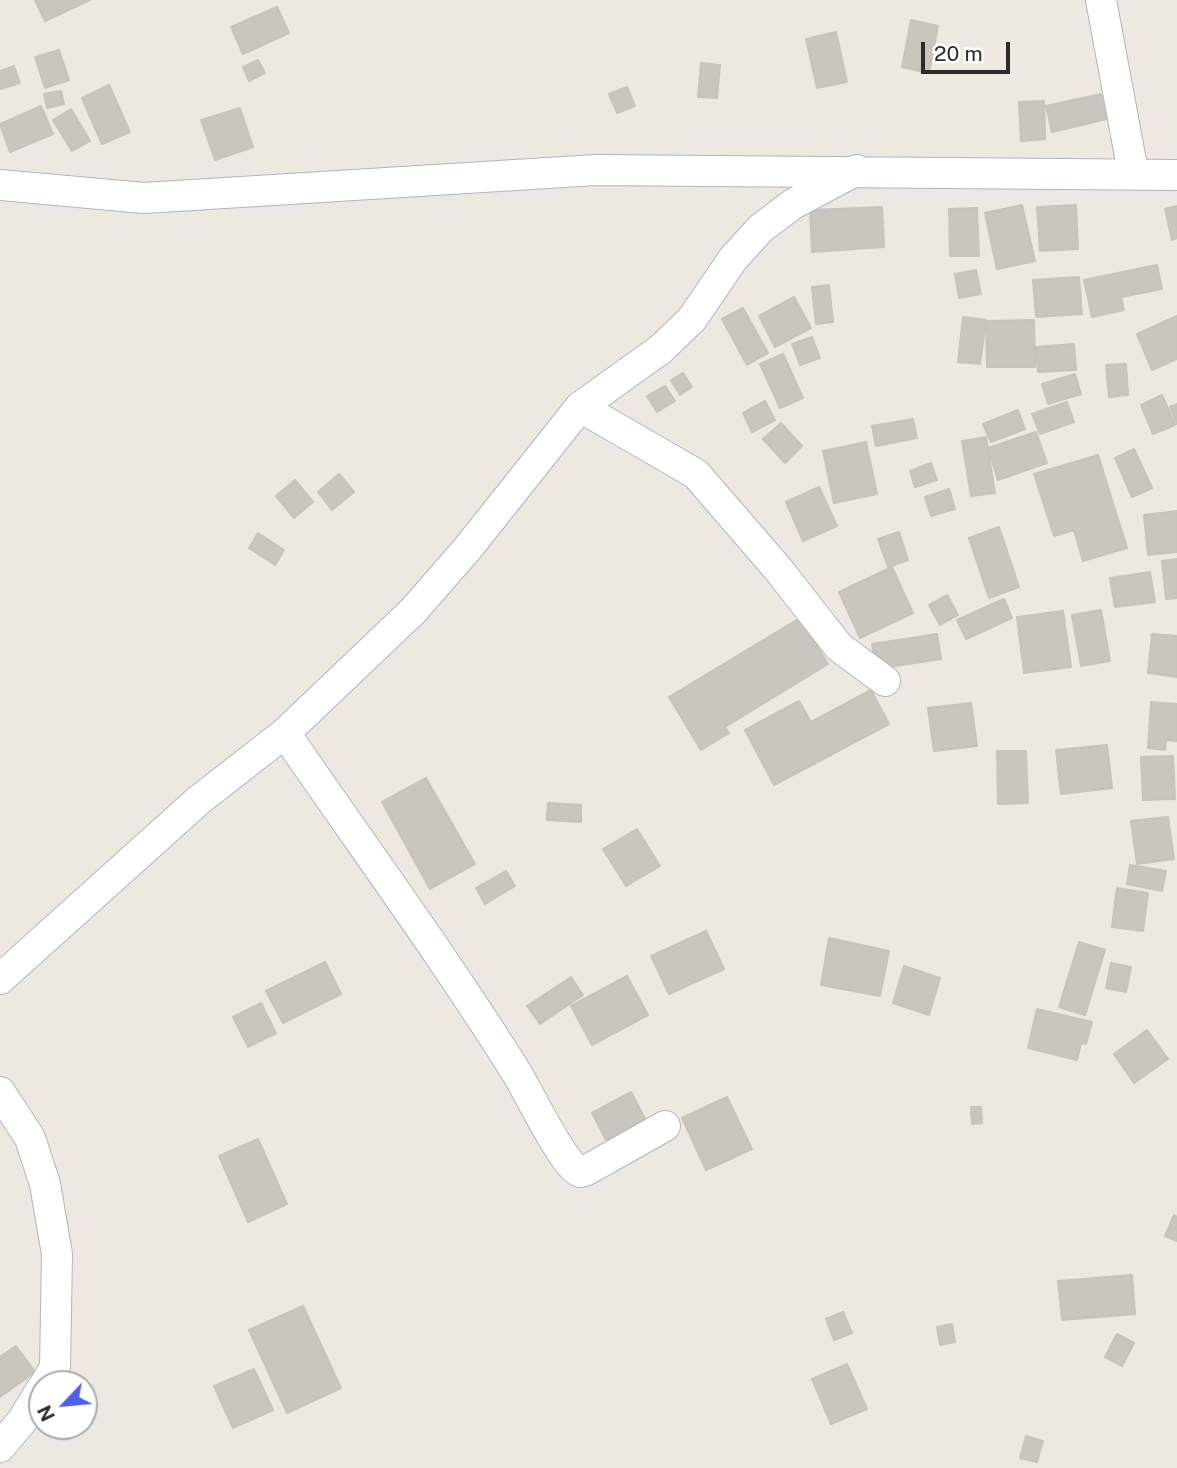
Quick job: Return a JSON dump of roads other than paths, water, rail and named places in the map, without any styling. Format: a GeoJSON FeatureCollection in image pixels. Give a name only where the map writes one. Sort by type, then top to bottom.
{"type":"FeatureCollection","features":[{"type":"Feature","properties":{"kind":"street"},"geometry":{"type":"LineString","coordinates":[[1101,0],[1133,172]]}},
{"type":"Feature","properties":{"kind":"street"},"geometry":{"type":"LineString","coordinates":[[0,185],[144,198],[596,170],[1133,172],[1177,175]]}},
{"type":"Feature","properties":{"kind":"street"},"geometry":{"type":"LineString","coordinates":[[0,979],[199,800],[285,733],[413,611],[468,548],[580,407],[661,349],[692,319],[733,259],[760,229],[793,204],[857,170]]}},
{"type":"Feature","properties":{"kind":"street"},"geometry":{"type":"LineString","coordinates":[[580,407],[696,474],[778,569],[839,647],[885,681]]}},
{"type":"Feature","properties":{"kind":"street"},"geometry":{"type":"LineString","coordinates":[[285,733],[476,1008],[545,1120],[570,1167],[580,1172],[587,1170],[665,1126]]}},
{"type":"Feature","properties":{"kind":"street"},"geometry":{"type":"LineString","coordinates":[[0,1091],[30,1138],[45,1184],[57,1254],[53,1370]]}},
{"type":"Feature","properties":{"kind":"street"},"geometry":{"type":"LineString","coordinates":[[0,1447],[28,1411]]}}]}
